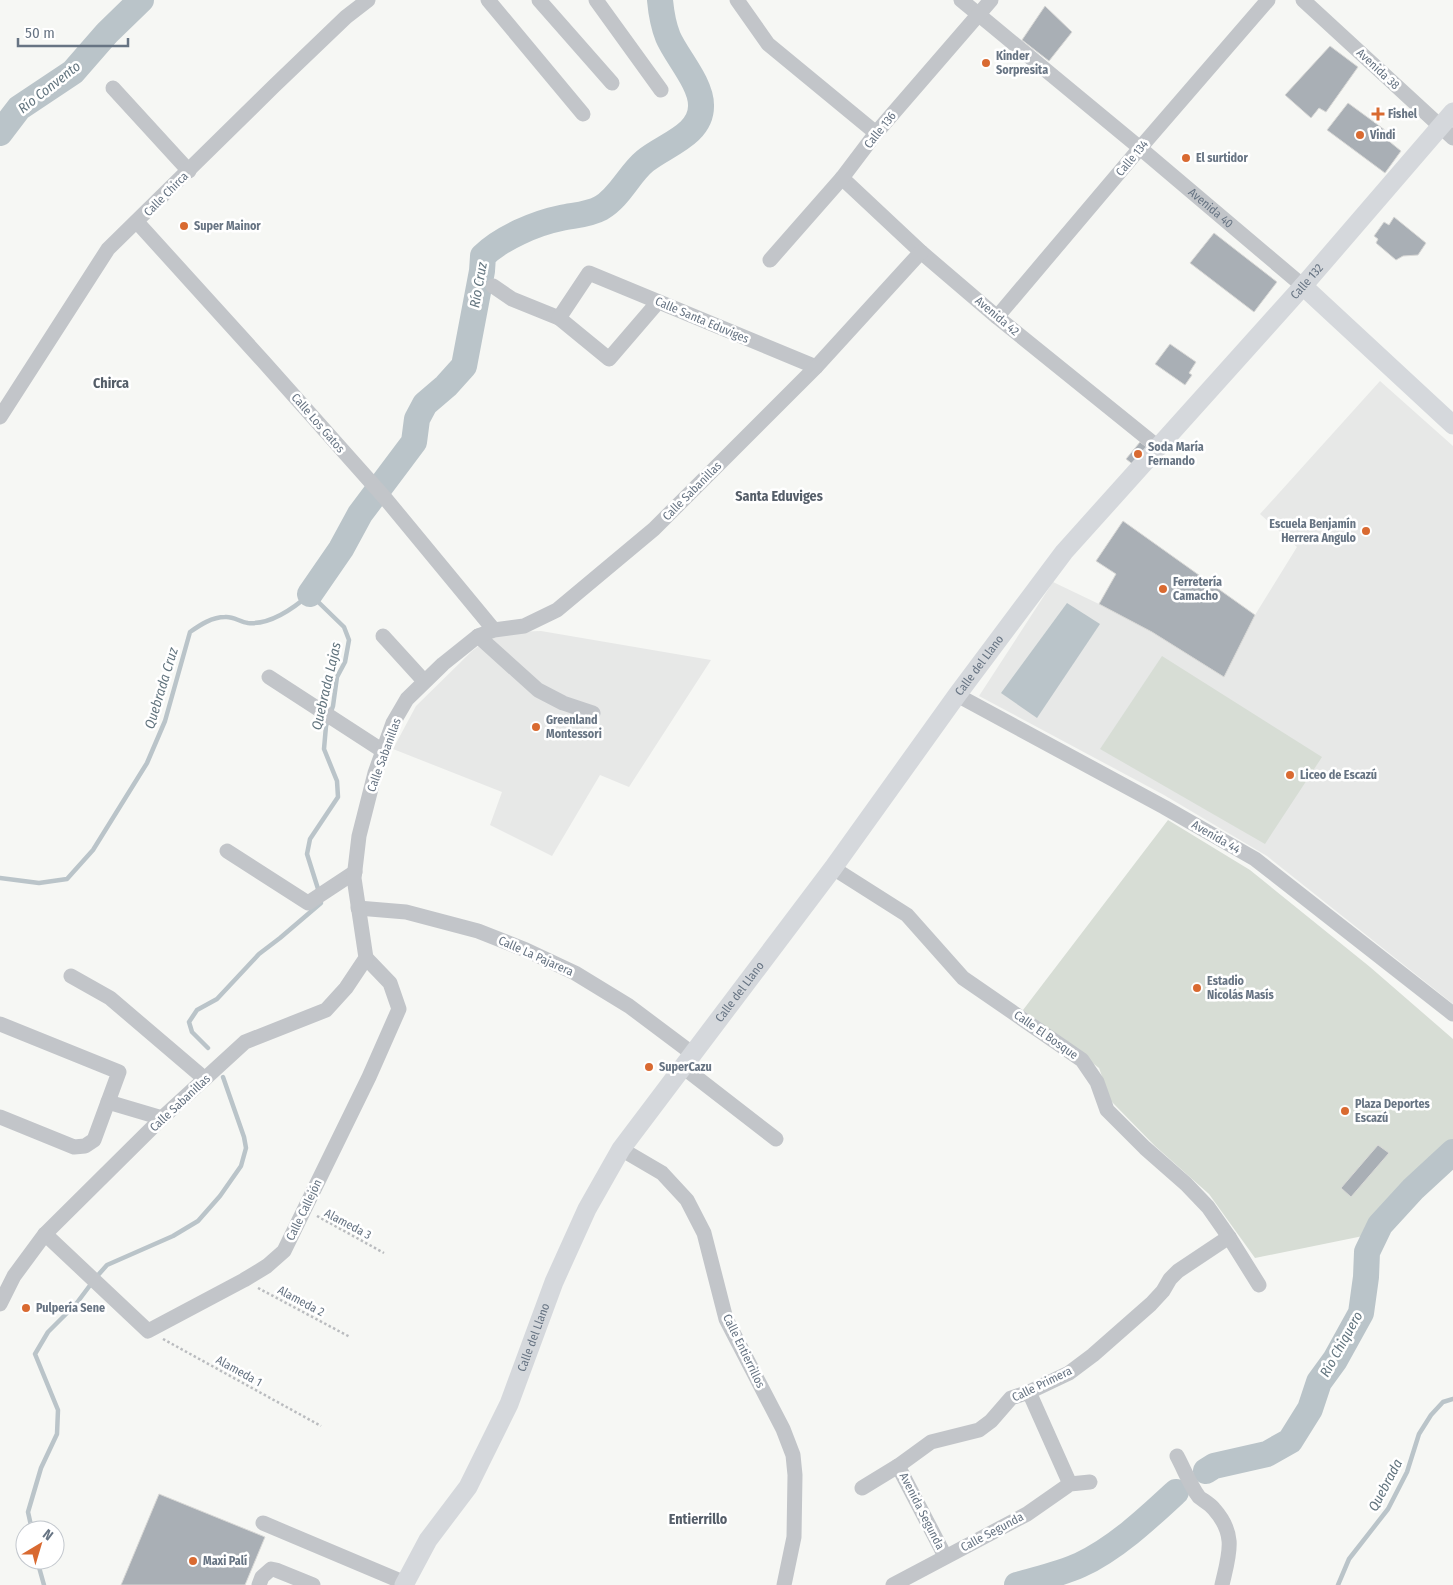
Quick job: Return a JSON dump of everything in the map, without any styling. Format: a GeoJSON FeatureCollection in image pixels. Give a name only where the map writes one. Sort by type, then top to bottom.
{"type":"FeatureCollection","features":[{"type":"Feature","properties":{"kind":"main road","name":"Calle 132"},"geometry":{"type":"LineString","coordinates":[[1158,447],[1302,286],[1447,132],[1453,112]]}},
{"type":"Feature","properties":{"kind":"main road","name":"Avenida 40"},"geometry":{"type":"LineString","coordinates":[[1302,286],[1453,425]]}},
{"type":"Feature","properties":{"kind":"main road","name":"Calle del Llano"},"geometry":{"type":"LineString","coordinates":[[404,1584],[428,1540],[468,1487],[509,1404],[554,1282],[583,1218],[621,1149],[833,868],[957,695],[1064,552],[1158,447]]}},
{"type":"Feature","properties":{"kind":"street","name":"Calle Chirca"},"geometry":{"type":"LineString","coordinates":[[1,413],[108,250],[273,87],[346,17],[368,0]]}},
{"type":"Feature","properties":{"kind":"street"},"geometry":{"type":"LineString","coordinates":[[488,0],[583,114]]}},
{"type":"Feature","properties":{"kind":"street"},"geometry":{"type":"LineString","coordinates":[[539,0],[612,83]]}},
{"type":"Feature","properties":{"kind":"street"},"geometry":{"type":"LineString","coordinates":[[596,0],[661,90]]}},
{"type":"Feature","properties":{"kind":"street"},"geometry":{"type":"LineString","coordinates":[[737,0],[768,44],[876,134]]}},
{"type":"Feature","properties":{"kind":"street","name":"Avenida 40"},"geometry":{"type":"LineString","coordinates":[[961,0],[1140,148],[1302,286]]}},
{"type":"Feature","properties":{"kind":"street","name":"Calle 136"},"geometry":{"type":"LineString","coordinates":[[770,260],[842,178],[876,134],[991,0]]}},
{"type":"Feature","properties":{"kind":"street","name":"Calle 134"},"geometry":{"type":"LineString","coordinates":[[997,317],[1268,0]]}},
{"type":"Feature","properties":{"kind":"street","name":"Avenida 38"},"geometry":{"type":"LineString","coordinates":[[1303,0],[1447,132]]}},
{"type":"Feature","properties":{"kind":"street"},"geometry":{"type":"LineString","coordinates":[[113,88],[189,171]]}},
{"type":"Feature","properties":{"kind":"street","name":"Avenida 42"},"geometry":{"type":"LineString","coordinates":[[842,178],[921,252],[997,317],[1158,447]]}},
{"type":"Feature","properties":{"kind":"street","name":"Calle Los Gatos"},"geometry":{"type":"LineString","coordinates":[[137,222],[385,498],[494,630]]}},
{"type":"Feature","properties":{"kind":"street","name":"Calle Sabanillas"},"geometry":{"type":"LineString","coordinates":[[0,1304],[14,1276],[45,1234],[162,1118],[245,1042],[326,1010],[346,988],[366,958],[354,878],[359,836],[375,773],[393,723],[407,699],[424,681],[478,636],[494,630],[524,626],[557,610],[654,529],[816,367],[921,252]]}},
{"type":"Feature","properties":{"kind":"street","name":"Calle Santa Eduviges"},"geometry":{"type":"LineString","coordinates":[[559,318],[589,273],[816,367]]}},
{"type":"Feature","properties":{"kind":"street"},"geometry":{"type":"LineString","coordinates":[[493,286],[512,299],[559,318],[609,358],[658,302]]}},
{"type":"Feature","properties":{"kind":"street"},"geometry":{"type":"LineString","coordinates":[[383,636],[424,681]]}},
{"type":"Feature","properties":{"kind":"street"},"geometry":{"type":"LineString","coordinates":[[478,636],[538,690],[563,703],[594,713]]}},
{"type":"Feature","properties":{"kind":"street"},"geometry":{"type":"LineString","coordinates":[[269,677],[383,751]]}},
{"type":"Feature","properties":{"kind":"street","name":"Avenida 44"},"geometry":{"type":"LineString","coordinates":[[957,695],[1164,807],[1255,860],[1453,1014]]}},
{"type":"Feature","properties":{"kind":"street"},"geometry":{"type":"LineString","coordinates":[[227,852],[308,903],[355,872]]}},
{"type":"Feature","properties":{"kind":"street","name":"Calle El Bosque"},"geometry":{"type":"LineString","coordinates":[[833,868],[907,915],[963,978],[1082,1060],[1097,1082],[1107,1110],[1208,1207],[1229,1236],[1259,1285]]}},
{"type":"Feature","properties":{"kind":"street","name":"Calle La Pajarera"},"geometry":{"type":"LineString","coordinates":[[358,908],[406,912],[478,931],[526,950],[575,973],[629,1006],[776,1139]]}},
{"type":"Feature","properties":{"kind":"street","name":"Calle Callejón"},"geometry":{"type":"LineString","coordinates":[[148,1330],[244,1280],[267,1266],[284,1251],[369,1076],[399,1008],[390,983],[366,958]]}},
{"type":"Feature","properties":{"kind":"street"},"geometry":{"type":"LineString","coordinates":[[71,976],[110,998],[205,1079]]}},
{"type":"Feature","properties":{"kind":"street"},"geometry":{"type":"LineString","coordinates":[[0,1024],[119,1072],[94,1140],[84,1146],[74,1147],[0,1117]]}},
{"type":"Feature","properties":{"kind":"street"},"geometry":{"type":"LineString","coordinates":[[108,1102],[162,1118]]}},
{"type":"Feature","properties":{"kind":"street","name":"Calle Entierrillos"},"geometry":{"type":"LineString","coordinates":[[621,1149],[662,1173],[687,1200],[704,1233],[726,1319],[783,1429],[793,1455],[795,1475],[794,1537],[784,1585]]}},
{"type":"Feature","properties":{"kind":"street"},"geometry":{"type":"LineString","coordinates":[[45,1234],[148,1330]]}},
{"type":"Feature","properties":{"kind":"street","name":"Calle Primera"},"geometry":{"type":"LineString","coordinates":[[862,1488],[898,1466],[931,1442],[979,1430],[991,1421],[1012,1398],[1069,1373],[1093,1355],[1151,1304],[1178,1271],[1229,1236]]}},
{"type":"Feature","properties":{"kind":"street"},"geometry":{"type":"LineString","coordinates":[[1028,1392],[1070,1484]]}},
{"type":"Feature","properties":{"kind":"street"},"geometry":{"type":"LineString","coordinates":[[1177,1456],[1200,1497],[1213,1507],[1226,1523],[1230,1546],[1222,1585]]}},
{"type":"Feature","properties":{"kind":"street","name":"Avenida Segunda"},"geometry":{"type":"LineString","coordinates":[[898,1466],[945,1556]]}},
{"type":"Feature","properties":{"kind":"street","name":"Calle Segunda"},"geometry":{"type":"LineString","coordinates":[[893,1585],[1026,1514],[1070,1484],[1090,1482]]}},
{"type":"Feature","properties":{"kind":"street"},"geometry":{"type":"LineString","coordinates":[[263,1523],[404,1584]]}},
{"type":"Feature","properties":{"kind":"street"},"geometry":{"type":"LineString","coordinates":[[258,1585],[262,1577],[271,1569],[308,1584]]}},
{"type":"Feature","properties":{"kind":"path","name":"Alameda 3"},"geometry":{"type":"LineString","coordinates":[[304,1210],[384,1253]]}},
{"type":"Feature","properties":{"kind":"path","name":"Alameda 2"},"geometry":{"type":"LineString","coordinates":[[244,1280],[350,1337]]}},
{"type":"Feature","properties":{"kind":"path","name":"Alameda 1"},"geometry":{"type":"LineString","coordinates":[[148,1330],[321,1426]]}},
{"type":"Feature","properties":{"kind":"shaded area","name":"Liceo de Escazú"},"geometry":{"type":"Polygon","coordinates":[[[1380,381],[1453,446],[1453,1004],[1267,856],[1164,795],[979,696],[1053,582],[1152,632],[1224,677],[1255,615],[1297,547],[1260,514],[1380,381]]]}},
{"type":"Feature","properties":{"kind":"shaded area"},"geometry":{"type":"Polygon","coordinates":[[[1067,603],[1100,624],[1037,718],[1001,693],[1067,603]]]}},
{"type":"Feature","properties":{"kind":"shaded area","name":"Greenland Montessori"},"geometry":{"type":"Polygon","coordinates":[[[541,631],[711,660],[629,787],[600,775],[552,856],[490,825],[502,792],[393,749],[416,706],[472,651],[487,640],[512,632],[541,631]]]}},
{"type":"Feature","properties":{"kind":"shaded area"},"geometry":{"type":"Polygon","coordinates":[[[1162,656],[1322,757],[1265,844],[1100,749],[1162,656]]]}},
{"type":"Feature","properties":{"kind":"shaded area","name":"Estadio Nicolás Masís"},"geometry":{"type":"Polygon","coordinates":[[[1168,820],[1250,870],[1370,967],[1453,1039],[1453,1147],[1383,1208],[1363,1236],[1255,1258],[1209,1194],[1155,1146],[1111,1101],[1099,1068],[1023,1010],[1168,820]]]}},
{"type":"Feature","properties":{"kind":"building"},"geometry":{"type":"Polygon","coordinates":[[[1045,6],[1072,32],[1049,61],[1022,40],[1045,6]]]}},
{"type":"Feature","properties":{"kind":"building"},"geometry":{"type":"Polygon","coordinates":[[[1330,46],[1358,67],[1326,112],[1319,108],[1311,118],[1285,95],[1330,46]]]}},
{"type":"Feature","properties":{"kind":"building","name":"Vindi"},"geometry":{"type":"Polygon","coordinates":[[[1348,103],[1389,133],[1385,138],[1401,151],[1385,173],[1327,130],[1348,103]]]}},
{"type":"Feature","properties":{"kind":"building"},"geometry":{"type":"Polygon","coordinates":[[[1394,217],[1426,243],[1418,255],[1403,256],[1396,260],[1376,243],[1378,239],[1374,236],[1384,222],[1389,225],[1394,217]]]}},
{"type":"Feature","properties":{"kind":"building"},"geometry":{"type":"Polygon","coordinates":[[[1214,233],[1277,282],[1254,312],[1190,263],[1214,233]]]}},
{"type":"Feature","properties":{"kind":"building"},"geometry":{"type":"Polygon","coordinates":[[[1170,344],[1196,362],[1189,373],[1192,375],[1185,385],[1155,364],[1170,344]]]}},
{"type":"Feature","properties":{"kind":"building","name":"Soda María Fernando"},"geometry":{"type":"Polygon","coordinates":[[[1140,442],[1149,449],[1135,466],[1126,459],[1140,442]]]}},
{"type":"Feature","properties":{"kind":"building","name":"Ferretería Camacho"},"geometry":{"type":"Polygon","coordinates":[[[1123,521],[1255,615],[1224,677],[1152,632],[1099,604],[1116,574],[1096,561],[1123,521]]]}},
{"type":"Feature","properties":{"kind":"building"},"geometry":{"type":"Polygon","coordinates":[[[1378,1145],[1389,1153],[1351,1197],[1341,1188],[1378,1145]]]}},
{"type":"Feature","properties":{"kind":"building","name":"Maxi Palí"},"geometry":{"type":"Polygon","coordinates":[[[159,1494],[265,1537],[245,1585],[121,1585],[159,1494]]]}},
{"type":"Feature","properties":{"kind":"waterway","name":"Río Convento"},"geometry":{"type":"LineString","coordinates":[[0,133],[19,108],[73,72],[107,33],[141,0]]}},
{"type":"Feature","properties":{"kind":"waterway","name":"Río Cruz"},"geometry":{"type":"LineString","coordinates":[[310,594],[341,549],[360,514],[414,442],[417,419],[425,404],[446,386],[464,366],[482,271],[483,256],[499,243],[530,227],[601,208],[614,198],[639,166],[681,138],[695,124],[700,115],[700,97],[693,79],[668,37],[660,0]]}},
{"type":"Feature","properties":{"kind":"waterway","name":"Quebrada Cruz"},"geometry":{"type":"LineString","coordinates":[[0,878],[39,883],[67,879],[93,850],[147,763],[165,721],[190,632],[206,622],[220,617],[231,617],[248,623],[265,621],[289,610],[310,594],[344,627],[349,640],[345,662],[337,677],[333,706],[326,726],[324,749],[337,781],[338,797],[310,839],[307,854],[319,892]]}},
{"type":"Feature","properties":{"kind":"waterway","name":"Quebrada Lajas"},"geometry":{"type":"LineString","coordinates":[[208,1048],[192,1032],[189,1022],[197,1010],[217,999],[259,954],[321,903],[320,900]]}},
{"type":"Feature","properties":{"kind":"waterway","name":"Quebrada Lajas"},"geometry":{"type":"LineString","coordinates":[[99,1274],[107,1265],[173,1236],[198,1221],[220,1196],[241,1166],[246,1148],[244,1137],[223,1077]]}},
{"type":"Feature","properties":{"kind":"waterway","name":"Río Chiquero"},"geometry":{"type":"LineString","coordinates":[[1206,1471],[1214,1466],[1267,1454],[1290,1441],[1310,1409],[1319,1382],[1335,1360],[1361,1313],[1367,1252],[1380,1225],[1413,1189],[1453,1152]]}},
{"type":"Feature","properties":{"kind":"waterway","name":"Quebrada Lajas"},"geometry":{"type":"LineString","coordinates":[[30,1520],[28,1512],[41,1468],[57,1434],[58,1410],[35,1354],[48,1332],[76,1304],[91,1284]]}},
{"type":"Feature","properties":{"kind":"waterway","name":"Quebrada"},"geometry":{"type":"LineString","coordinates":[[1338,1585],[1349,1559],[1388,1509],[1407,1472],[1419,1434],[1431,1415],[1443,1402],[1453,1399]]}},
{"type":"Feature","properties":{"kind":"waterway","name":"Río Chiquero"},"geometry":{"type":"LineString","coordinates":[[1017,1585],[1065,1571],[1093,1558],[1131,1532],[1176,1492]]}},
{"type":"Feature","properties":{"kind":"waterway","name":"Quebrada Lajas"},"geometry":{"type":"LineString","coordinates":[[40,1570],[44,1585]]}},
{"type":"Feature","properties":{"kind":"place","name":"Kinder Sorpresita"},"geometry":{"type":"Point","coordinates":[986,63]}},
{"type":"Feature","properties":{"kind":"place","name":"Fishel"},"geometry":{"type":"Point","coordinates":[1378,114]}},
{"type":"Feature","properties":{"kind":"place","name":"Vindi"},"geometry":{"type":"Point","coordinates":[1360,135]}},
{"type":"Feature","properties":{"kind":"place","name":"El surtidor"},"geometry":{"type":"Point","coordinates":[1186,158]}},
{"type":"Feature","properties":{"kind":"place","name":"Super Mainor"},"geometry":{"type":"Point","coordinates":[184,226]}},
{"type":"Feature","properties":{"kind":"place","name":"Soda María Fernando"},"geometry":{"type":"Point","coordinates":[1138,454]}},
{"type":"Feature","properties":{"kind":"place","name":"Escuela Benjamín Herrera Angulo"},"geometry":{"type":"Point","coordinates":[1366,531]}},
{"type":"Feature","properties":{"kind":"place","name":"Ferretería Camacho"},"geometry":{"type":"Point","coordinates":[1163,589]}},
{"type":"Feature","properties":{"kind":"place","name":"Greenland Montessori"},"geometry":{"type":"Point","coordinates":[536,727]}},
{"type":"Feature","properties":{"kind":"place","name":"Liceo de Escazú"},"geometry":{"type":"Point","coordinates":[1290,775]}},
{"type":"Feature","properties":{"kind":"place","name":"Estadio Nicolás Masís"},"geometry":{"type":"Point","coordinates":[1197,988]}},
{"type":"Feature","properties":{"kind":"place","name":"SuperCazu"},"geometry":{"type":"Point","coordinates":[649,1067]}},
{"type":"Feature","properties":{"kind":"place","name":"Plaza Deportes Escazú"},"geometry":{"type":"Point","coordinates":[1345,1111]}},
{"type":"Feature","properties":{"kind":"place","name":"Pulpería Sene"},"geometry":{"type":"Point","coordinates":[26,1308]}},
{"type":"Feature","properties":{"kind":"place","name":"Maxi Palí"},"geometry":{"type":"Point","coordinates":[193,1561]}},
{"type":"Feature","properties":{"kind":"district","name":"Chirca"},"geometry":{"type":"Point","coordinates":[111,383]}},
{"type":"Feature","properties":{"kind":"district","name":"Santa Eduviges"},"geometry":{"type":"Point","coordinates":[779,496]}},
{"type":"Feature","properties":{"kind":"district","name":"Entierrillo"},"geometry":{"type":"Point","coordinates":[698,1519]}}]}
